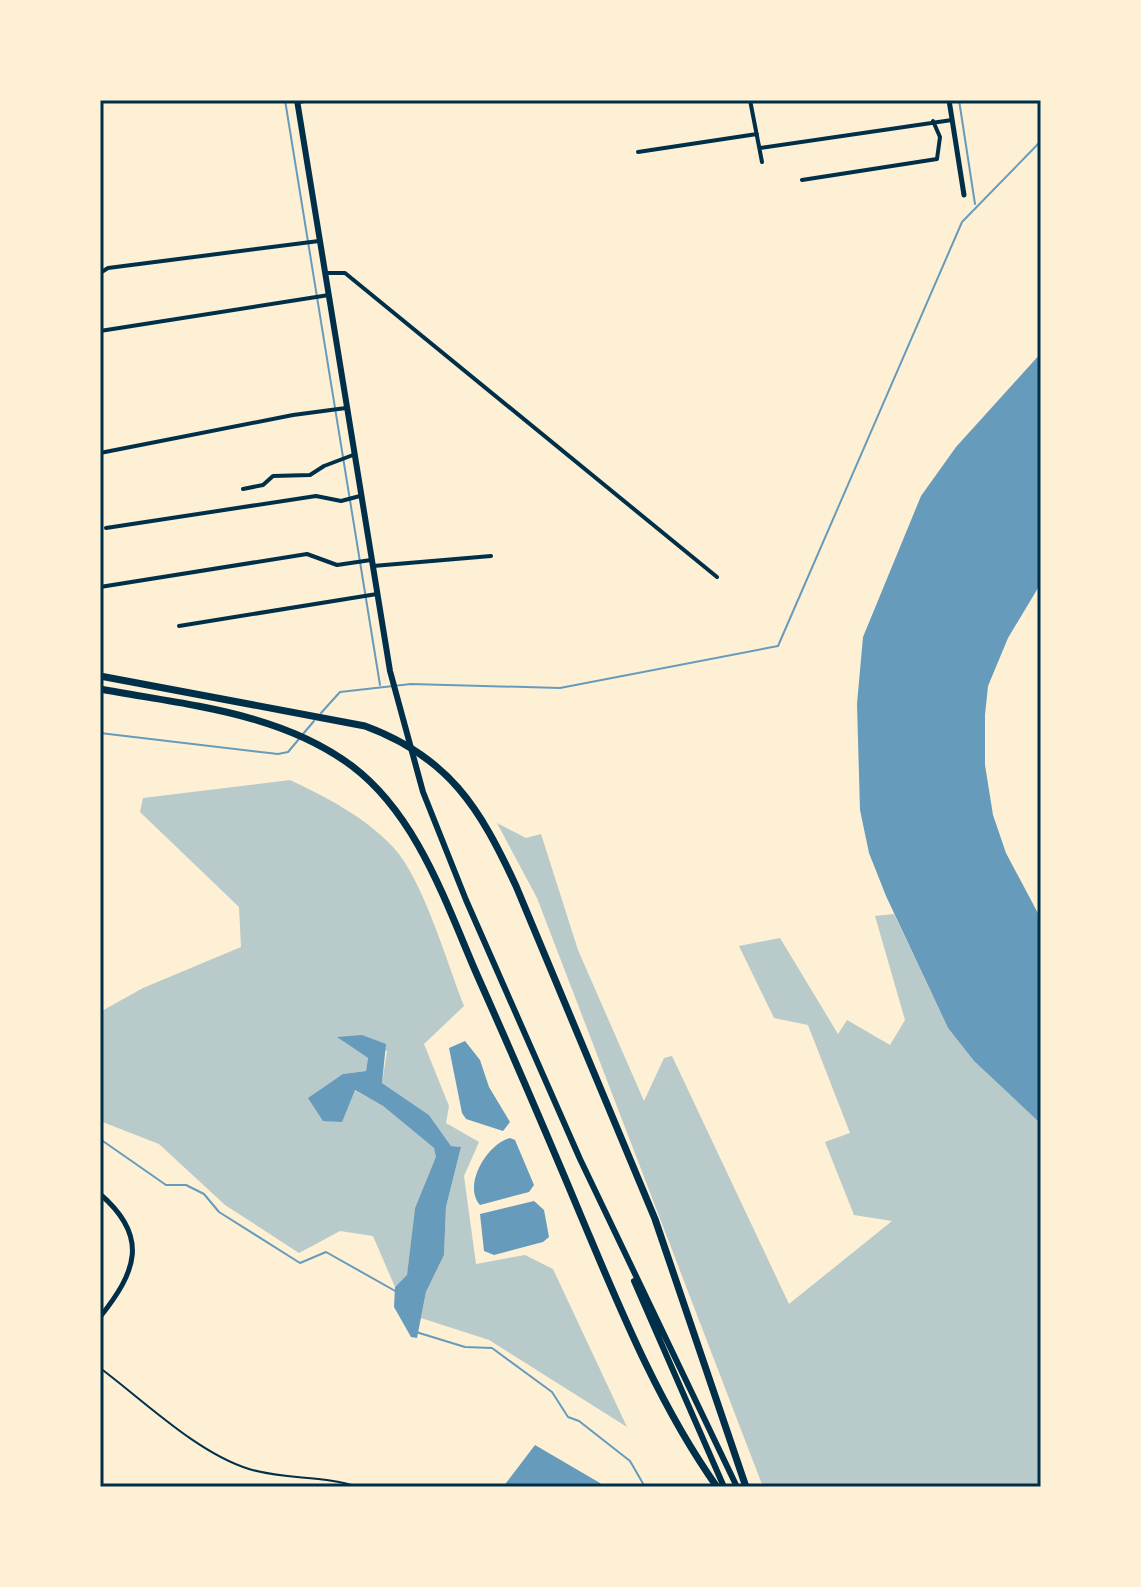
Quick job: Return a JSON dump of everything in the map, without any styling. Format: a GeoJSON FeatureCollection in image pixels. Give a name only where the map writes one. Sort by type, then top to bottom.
{"type":"FeatureCollection","features":[{"type":"Feature","properties":{"kind":"highway"},"geometry":{"type":"LineString","coordinates":[[298,101],[316,242],[324,273],[350,456],[397,699],[440,838],[724,1487]]}},
{"type":"Feature","properties":{"kind":"highway"},"geometry":{"type":"LineString","coordinates":[[100,676],[365,726],[392,736],[428,757],[467,796],[492,834],[516,886],[655,1219],[746,1487]]}},
{"type":"Feature","properties":{"kind":"highway"},"geometry":{"type":"LineString","coordinates":[[100,689],[236,714],[306,737],[373,784],[411,832],[522,1076],[636,1344],[717,1487]]}},
{"type":"Feature","properties":{"kind":"highway"},"geometry":{"type":"LineString","coordinates":[[621,1248],[737,1487]]}},
{"type":"Feature","properties":{"kind":"street"},"geometry":{"type":"LineString","coordinates":[[298,101],[311,100]]}},
{"type":"Feature","properties":{"kind":"street"},"geometry":{"type":"LineString","coordinates":[[750,100],[762,162]]}},
{"type":"Feature","properties":{"kind":"street"},"geometry":{"type":"LineString","coordinates":[[949,100],[964,195]]}},
{"type":"Feature","properties":{"kind":"street"},"geometry":{"type":"LineString","coordinates":[[760,148],[952,120]]}},
{"type":"Feature","properties":{"kind":"street"},"geometry":{"type":"LineString","coordinates":[[802,180],[937,159],[940,137],[933,121]]}},
{"type":"Feature","properties":{"kind":"street"},"geometry":{"type":"LineString","coordinates":[[638,152],[757,134]]}},
{"type":"Feature","properties":{"kind":"street"},"geometry":{"type":"LineString","coordinates":[[100,273],[108,268],[316,242]]}},
{"type":"Feature","properties":{"kind":"street"},"geometry":{"type":"LineString","coordinates":[[324,273],[345,273],[717,577]]}},
{"type":"Feature","properties":{"kind":"street"},"geometry":{"type":"LineString","coordinates":[[100,331],[326,296]]}},
{"type":"Feature","properties":{"kind":"street"},"geometry":{"type":"LineString","coordinates":[[100,453],[343,409]]}},
{"type":"Feature","properties":{"kind":"street"},"geometry":{"type":"LineString","coordinates":[[243,489],[263,485],[273,476],[310,475],[350,456]]}},
{"type":"Feature","properties":{"kind":"street"},"geometry":{"type":"LineString","coordinates":[[106,528],[316,496],[345,500],[357,497]]}},
{"type":"Feature","properties":{"kind":"street"},"geometry":{"type":"LineString","coordinates":[[100,587],[307,554],[337,565],[491,556]]}},
{"type":"Feature","properties":{"kind":"street"},"geometry":{"type":"LineString","coordinates":[[179,626],[377,594]]}},
{"type":"Feature","properties":{"kind":"street"},"geometry":{"type":"LineString","coordinates":[[100,1194],[128,1226],[133,1243],[127,1278],[100,1317]]}},
{"type":"Feature","properties":{"kind":"lane"},"geometry":{"type":"LineString","coordinates":[[100,1368],[232,1463],[273,1475],[333,1479],[358,1487]]}},
{"type":"Feature","properties":{"kind":"shaded area"},"geometry":{"type":"Polygon","coordinates":[[[290,780],[370,826],[393,847],[414,879],[464,1006],[424,1044],[449,1106],[446,1123],[479,1142],[464,1176],[476,1264],[525,1255],[553,1269],[627,1427],[489,1340],[421,1318],[426,1292],[444,1255],[446,1207],[461,1147],[451,1146],[429,1115],[382,1083],[387,1051],[339,1038],[368,1058],[366,1071],[343,1074],[354,1090],[383,1106],[434,1148],[437,1157],[415,1208],[407,1276],[395,1287],[373,1236],[340,1231],[299,1253],[225,1205],[159,1144],[100,1121],[100,1012],[143,988],[241,947],[239,907],[140,812],[143,798],[290,780]]]}},
{"type":"Feature","properties":{"kind":"shaded area"},"geometry":{"type":"Polygon","coordinates":[[[497,823],[526,838],[541,834],[578,950],[644,1101],[664,1058],[672,1056],[789,1304],[892,1221],[854,1215],[825,1142],[850,1133],[808,1025],[774,1018],[739,946],[780,938],[838,1034],[847,1020],[890,1045],[905,1020],[875,916],[894,914],[948,1028],[974,1061],[1041,1124],[1041,1487],[763,1487],[537,898],[497,823]]]}},
{"type":"Feature","properties":{"kind":"water"},"geometry":{"type":"Polygon","coordinates":[[[1041,353],[1041,583],[1008,638],[988,686],[985,765],[993,815],[1006,853],[1041,919],[1041,1124],[974,1061],[948,1028],[886,896],[869,853],[860,810],[857,704],[863,637],[921,496],[956,447],[1041,353]]]}},
{"type":"Feature","properties":{"kind":"water"},"geometry":{"type":"Polygon","coordinates":[[[362,1035],[386,1044],[382,1083],[429,1115],[451,1146],[461,1147],[446,1207],[444,1255],[426,1292],[417,1338],[411,1337],[394,1307],[395,1287],[407,1275],[415,1208],[436,1157],[434,1148],[383,1106],[355,1090],[342,1122],[323,1121],[308,1098],[343,1074],[366,1071],[368,1058],[337,1037],[362,1035]]]}},
{"type":"Feature","properties":{"kind":"water"},"geometry":{"type":"Polygon","coordinates":[[[465,1041],[480,1060],[489,1087],[510,1122],[503,1131],[466,1119],[462,1113],[449,1048],[465,1041]]]}},
{"type":"Feature","properties":{"kind":"water"},"geometry":{"type":"Polygon","coordinates":[[[510,1138],[515,1140],[534,1185],[529,1192],[480,1205],[474,1187],[480,1166],[494,1148],[510,1138]]]}},
{"type":"Feature","properties":{"kind":"water"},"geometry":{"type":"Polygon","coordinates":[[[534,1201],[544,1210],[549,1237],[543,1242],[494,1255],[484,1251],[480,1214],[534,1201]]]}},
{"type":"Feature","properties":{"kind":"water"},"geometry":{"type":"Polygon","coordinates":[[[535,1445],[600,1483],[603,1487],[503,1487],[535,1445]]]}},
{"type":"Feature","properties":{"kind":"waterway"},"geometry":{"type":"LineString","coordinates":[[285,100],[380,685]]}},
{"type":"Feature","properties":{"kind":"waterway"},"geometry":{"type":"LineString","coordinates":[[959,100],[975,204]]}},
{"type":"Feature","properties":{"kind":"waterway"},"geometry":{"type":"LineString","coordinates":[[321,713],[340,692],[411,684],[560,688],[778,646],[962,222],[1041,141]]}},
{"type":"Feature","properties":{"kind":"waterway"},"geometry":{"type":"LineString","coordinates":[[303,734],[314,721]]}},
{"type":"Feature","properties":{"kind":"waterway"},"geometry":{"type":"LineString","coordinates":[[100,733],[278,754],[288,752],[299,739]]}},
{"type":"Feature","properties":{"kind":"waterway"},"geometry":{"type":"LineString","coordinates":[[100,1139],[166,1185],[186,1185],[204,1194],[219,1212],[300,1263],[326,1252],[397,1292]]}},
{"type":"Feature","properties":{"kind":"waterway"},"geometry":{"type":"LineString","coordinates":[[416,1332],[465,1347],[492,1348],[552,1392],[568,1417],[579,1421],[630,1461],[645,1487]]}}]}
